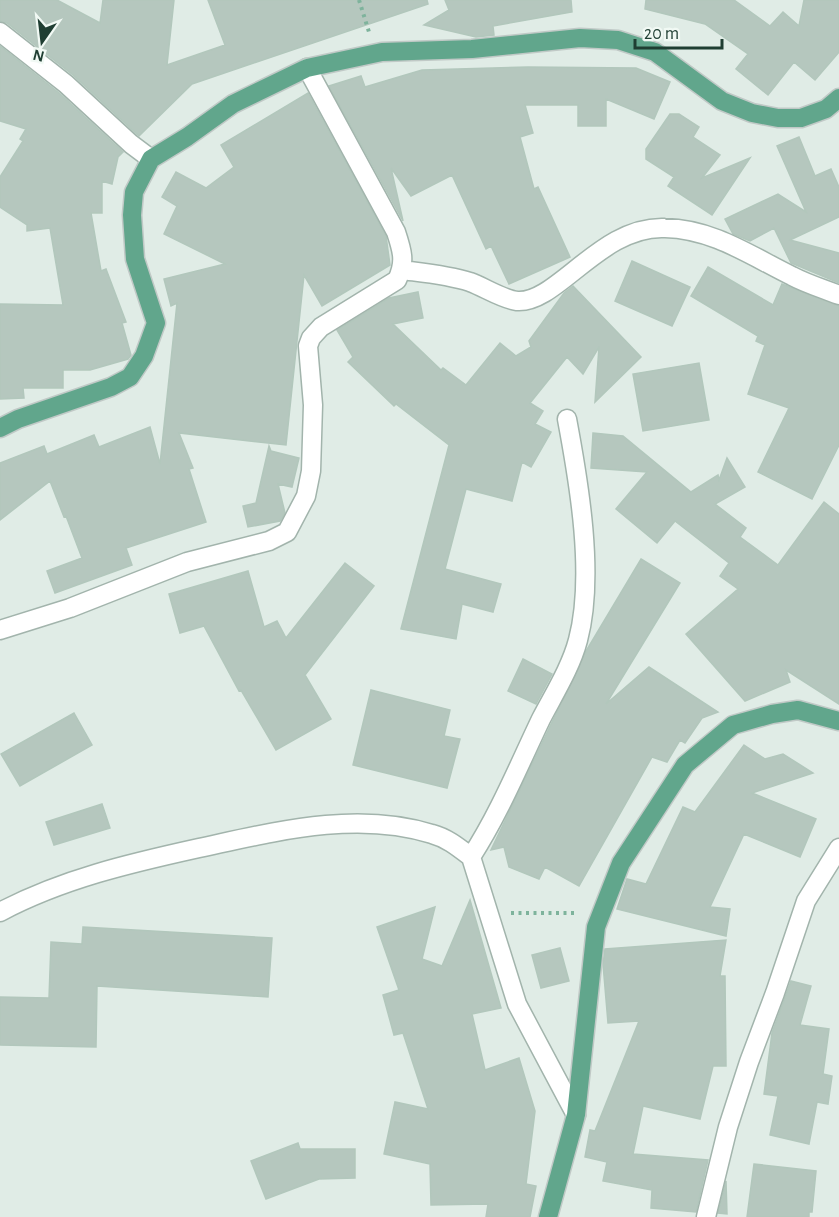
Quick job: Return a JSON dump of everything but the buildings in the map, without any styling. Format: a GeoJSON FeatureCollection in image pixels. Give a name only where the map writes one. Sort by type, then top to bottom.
{"type":"FeatureCollection","features":[{"type":"Feature","properties":{"kind":"main road"},"geometry":{"type":"LineString","coordinates":[[0,428],[18,419],[111,387],[130,377],[144,356],[156,323],[135,259],[132,215],[134,192],[151,159],[233,104],[307,68],[375,53],[472,49],[580,38],[618,40],[655,52],[722,101],[752,113],[778,118],[801,118],[826,108],[839,99]]}},
{"type":"Feature","properties":{"kind":"main road"},"geometry":{"type":"LineString","coordinates":[[548,1217],[576,1115],[589,973],[596,927],[621,863],[685,765],[733,725],[772,714],[798,710],[839,721]]}},
{"type":"Feature","properties":{"kind":"street"},"geometry":{"type":"LineString","coordinates":[[0,32],[66,84],[131,144],[151,159]]}},
{"type":"Feature","properties":{"kind":"street"},"geometry":{"type":"LineString","coordinates":[[0,630],[70,608],[186,562],[269,541],[287,532],[306,496],[311,471],[313,405],[308,346],[311,338],[321,327],[397,280],[402,270],[404,256],[396,232],[307,68]]}},
{"type":"Feature","properties":{"kind":"street"},"geometry":{"type":"LineString","coordinates":[[402,270],[467,282],[516,301],[530,299],[544,294],[591,256],[618,238],[638,230],[663,227],[689,230],[737,246],[794,277],[839,295]]}},
{"type":"Feature","properties":{"kind":"street"},"geometry":{"type":"LineString","coordinates":[[471,857],[489,826],[578,641],[584,576],[578,477],[567,418]]}},
{"type":"Feature","properties":{"kind":"street"},"geometry":{"type":"LineString","coordinates":[[0,912],[77,880],[121,866],[280,830],[337,824],[376,824],[408,828],[442,838],[471,857],[517,1004],[576,1115]]}},
{"type":"Feature","properties":{"kind":"street"},"geometry":{"type":"LineString","coordinates":[[706,1217],[742,1083],[806,901],[839,848]]}},
{"type":"Feature","properties":{"kind":"path"},"geometry":{"type":"LineString","coordinates":[[359,0],[375,53]]}},
{"type":"Feature","properties":{"kind":"path"},"geometry":{"type":"LineString","coordinates":[[487,914],[601,913]]}}]}
